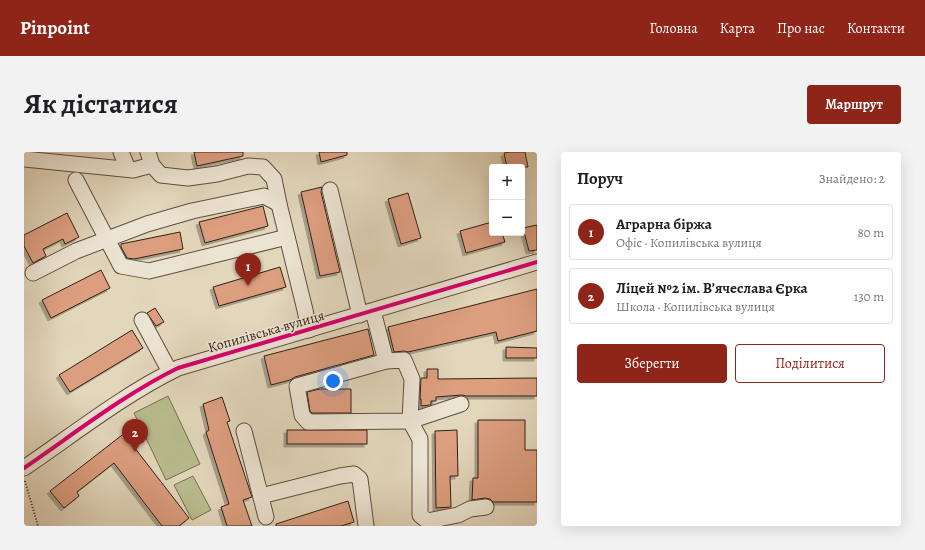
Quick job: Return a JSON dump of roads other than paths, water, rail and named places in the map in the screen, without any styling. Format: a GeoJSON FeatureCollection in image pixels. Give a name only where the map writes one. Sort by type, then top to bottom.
{"type":"FeatureCollection","features":[{"type":"Feature","properties":{"kind":"street"},"geometry":{"type":"LineString","coordinates":[[87,152],[93,166]]}},
{"type":"Feature","properties":{"kind":"street"},"geometry":{"type":"LineString","coordinates":[[121,152],[128,169]]}},
{"type":"Feature","properties":{"kind":"street"},"geometry":{"type":"LineString","coordinates":[[24,160],[45,157],[69,158],[93,166],[133,170],[150,158],[161,175],[188,178],[217,174],[248,166],[263,167],[274,178],[279,204],[306,310],[309,330]]}},
{"type":"Feature","properties":{"kind":"street"},"geometry":{"type":"LineString","coordinates":[[76,180],[121,266],[149,271],[287,237]]}},
{"type":"Feature","properties":{"kind":"street"},"geometry":{"type":"LineString","coordinates":[[330,190],[366,313],[386,361]]}},
{"type":"Feature","properties":{"kind":"street"},"geometry":{"type":"LineString","coordinates":[[33,273],[76,251],[147,224],[192,211],[264,196],[279,204]]}},
{"type":"Feature","properties":{"kind":"street","name":"Копилівська вулиця"},"geometry":{"type":"LineString","coordinates":[[24,468],[114,405],[158,378],[178,368],[537,262]]}},
{"type":"Feature","properties":{"kind":"street"},"geometry":{"type":"LineString","coordinates":[[142,320],[170,372]]}},
{"type":"Feature","properties":{"kind":"street"},"geometry":{"type":"LineString","coordinates":[[461,404],[410,421],[308,422],[302,415],[297,386],[386,361],[404,360],[412,379],[410,421],[420,439],[420,516],[427,521],[458,515],[470,509],[486,507]]}},
{"type":"Feature","properties":{"kind":"street"},"geometry":{"type":"LineString","coordinates":[[244,431],[266,517]]}},
{"type":"Feature","properties":{"kind":"street"},"geometry":{"type":"LineString","coordinates":[[261,496],[340,476],[354,474],[360,479],[366,526]]}},
{"type":"Feature","properties":{"kind":"place","name":"Аграрна біржа"},"geometry":{"type":"Point","coordinates":[248,286]}},
{"type":"Feature","properties":{"kind":"place","name":"Ліцей №2 ім. В’ячеслава Єрка"},"geometry":{"type":"Point","coordinates":[135,452]}}]}
